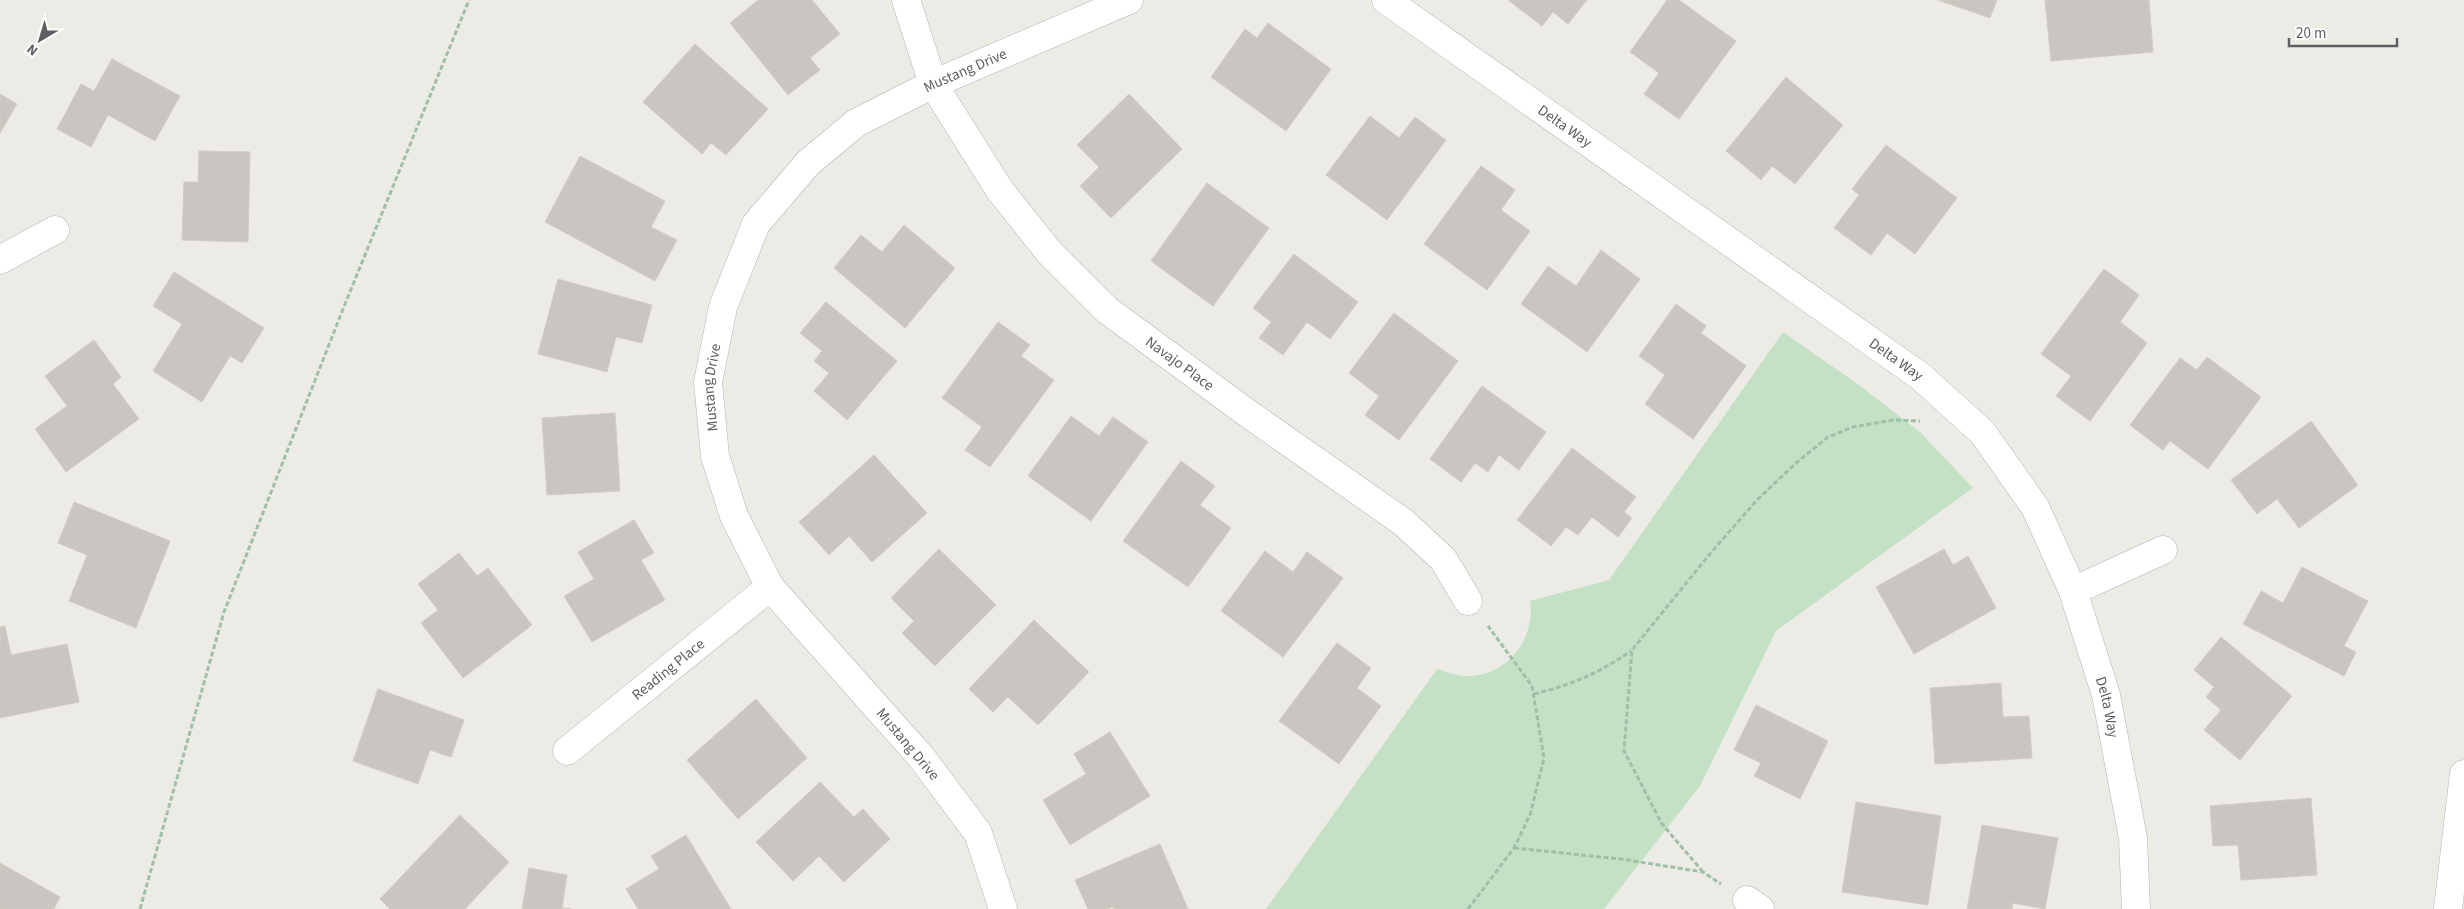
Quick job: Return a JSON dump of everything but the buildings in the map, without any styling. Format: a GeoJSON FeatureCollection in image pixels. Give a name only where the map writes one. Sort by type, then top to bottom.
{"type":"FeatureCollection","features":[{"type":"Feature","properties":{"kind":"street","name":"Navajo Place"},"geometry":{"type":"LineString","coordinates":[[906,0],[932,84],[999,189],[1049,252],[1107,310],[1250,415],[1403,522],[1443,560],[1468,601]]}},
{"type":"Feature","properties":{"kind":"street","name":"Mustang Drive"},"geometry":{"type":"LineString","coordinates":[[1003,909],[978,833],[922,758],[770,587],[734,516],[715,456],[708,382],[723,307],[756,224],[808,164],[856,123],[932,84],[1129,0]]}},
{"type":"Feature","properties":{"kind":"street","name":"Delta Way"},"geometry":{"type":"LineString","coordinates":[[1386,0],[1920,376],[1978,429],[2035,507],[2074,591],[2108,704],[2133,838],[2136,909]]}},
{"type":"Feature","properties":{"kind":"street"},"geometry":{"type":"LineString","coordinates":[[0,260],[55,230]]}},
{"type":"Feature","properties":{"kind":"street"},"geometry":{"type":"LineString","coordinates":[[2074,591],[2163,550]]}},
{"type":"Feature","properties":{"kind":"street","name":"Reading Place"},"geometry":{"type":"LineString","coordinates":[[567,752],[770,587]]}},
{"type":"Feature","properties":{"kind":"street"},"geometry":{"type":"LineString","coordinates":[[2448,909],[2464,774]]}},
{"type":"Feature","properties":{"kind":"path"},"geometry":{"type":"LineString","coordinates":[[140,909],[224,612],[346,300],[469,0]]}},
{"type":"Feature","properties":{"kind":"path"},"geometry":{"type":"LineString","coordinates":[[1534,694],[1572,685],[1603,670],[1632,650],[1709,555],[1757,500],[1796,463],[1828,437],[1853,427],[1893,420],[1914,420]]}},
{"type":"Feature","properties":{"kind":"path"},"geometry":{"type":"LineString","coordinates":[[1468,601],[1532,686],[1544,758],[1530,815],[1514,848],[1468,909]]}},
{"type":"Feature","properties":{"kind":"path"},"geometry":{"type":"LineString","coordinates":[[1632,650],[1624,751],[1662,824],[1703,872],[1754,905]]}},
{"type":"Feature","properties":{"kind":"path"},"geometry":{"type":"LineString","coordinates":[[1514,848],[1621,859],[1703,872]]}},
{"type":"Feature","properties":{"kind":"green space"},"geometry":{"type":"Polygon","coordinates":[[[1783,332],[1859,385],[1920,432],[1973,488],[1776,631],[1700,786],[1604,909],[1266,909],[1437,669],[1457,675],[1470,676],[1484,674],[1496,669],[1516,652],[1524,640],[1531,615],[1530,601],[1609,580],[1783,332]]]}}]}
